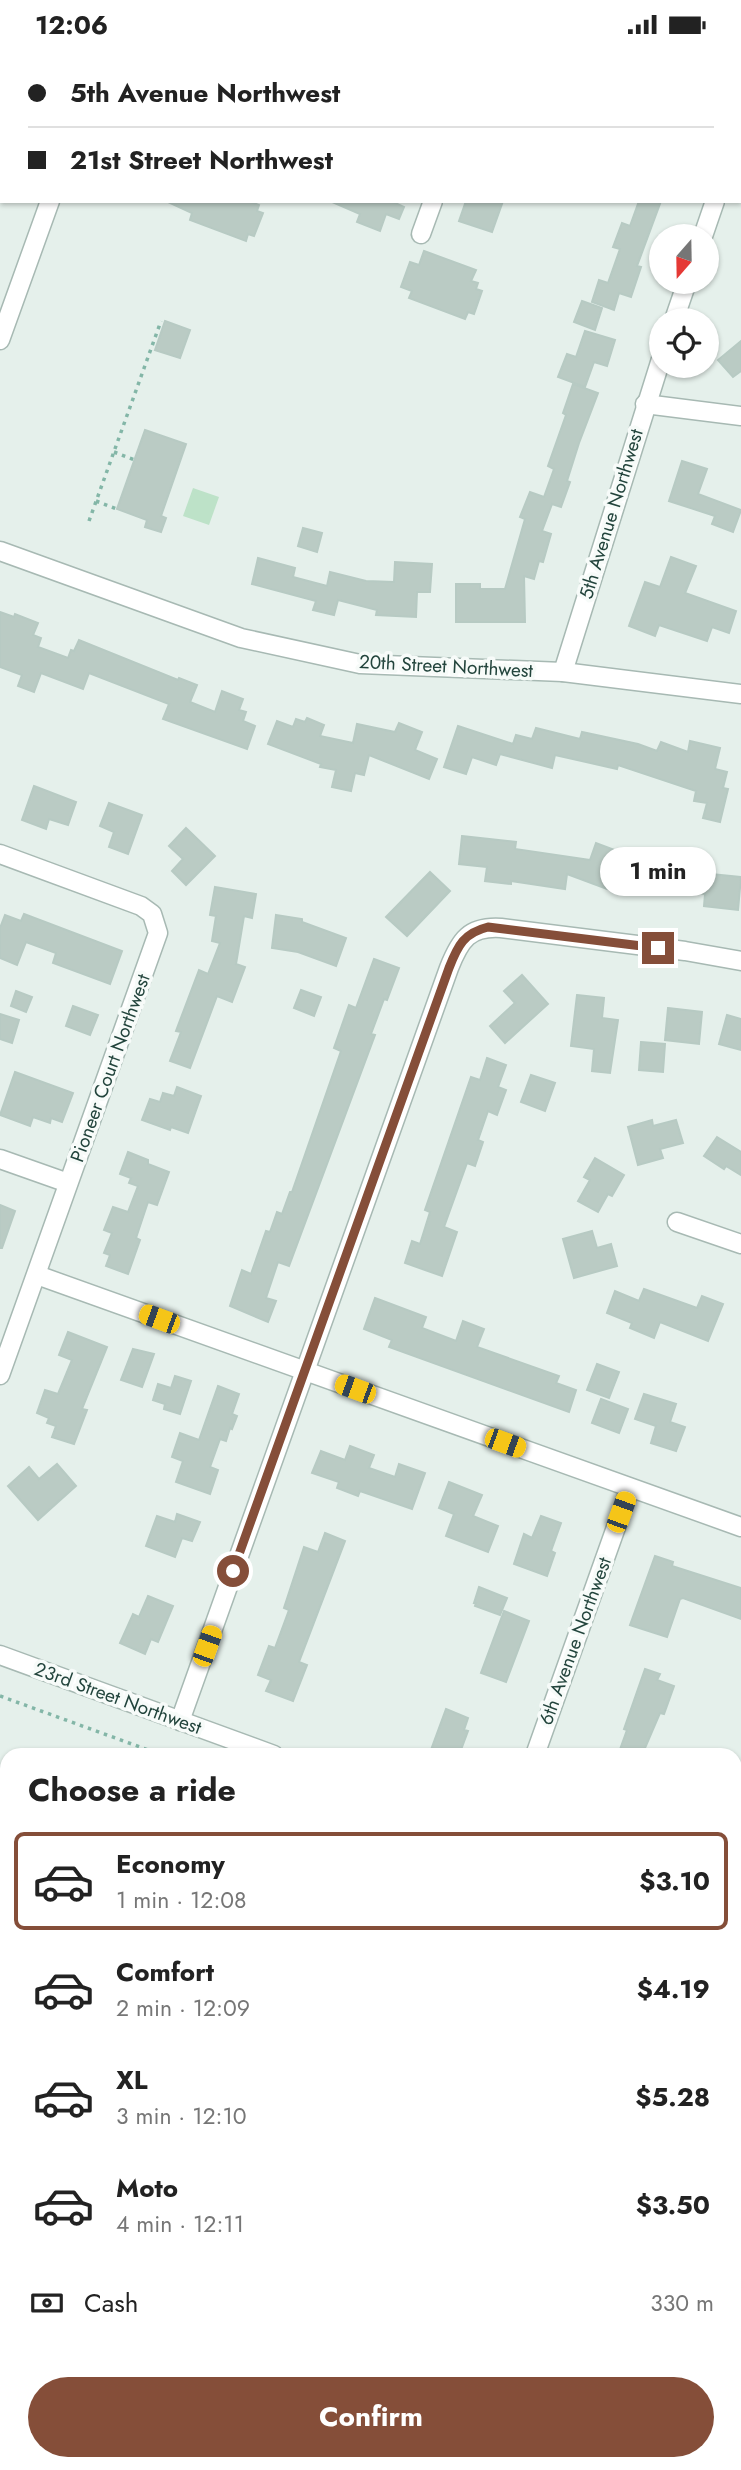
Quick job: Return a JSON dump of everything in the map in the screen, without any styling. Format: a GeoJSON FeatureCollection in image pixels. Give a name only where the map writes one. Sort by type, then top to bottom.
{"type":"FeatureCollection","features":[{"type":"Feature","properties":{"kind":"street"},"geometry":{"type":"LineString","coordinates":[[0,340],[49,203]]}},
{"type":"Feature","properties":{"kind":"street"},"geometry":{"type":"LineString","coordinates":[[421,234],[432,203]]}},
{"type":"Feature","properties":{"kind":"street"},"geometry":{"type":"LineString","coordinates":[[707,224],[714,203]]}},
{"type":"Feature","properties":{"kind":"street","name":"5th Avenue Northwest"},"geometry":{"type":"LineString","coordinates":[[563,672],[654,378]]}},
{"type":"Feature","properties":{"kind":"street"},"geometry":{"type":"LineString","coordinates":[[645,404],[741,416]]}},
{"type":"Feature","properties":{"kind":"street","name":"20th Street Northwest"},"geometry":{"type":"LineString","coordinates":[[0,551],[241,638],[360,664],[563,672],[741,694]]}},
{"type":"Feature","properties":{"kind":"street","name":"Pioneer Court Northwest"},"geometry":{"type":"LineString","coordinates":[[0,854],[141,906],[152,915],[157,926],[155,946],[0,1375]]}},
{"type":"Feature","properties":{"kind":"street"},"geometry":{"type":"LineString","coordinates":[[180,1721],[449,968],[461,942],[470,933],[488,927],[685,951],[741,961]]}},
{"type":"Feature","properties":{"kind":"street"},"geometry":{"type":"LineString","coordinates":[[0,1159],[68,1183]]}},
{"type":"Feature","properties":{"kind":"street"},"geometry":{"type":"LineString","coordinates":[[677,1222],[741,1244]]}},
{"type":"Feature","properties":{"kind":"street"},"geometry":{"type":"LineString","coordinates":[[37,1275],[741,1527]]}},
{"type":"Feature","properties":{"kind":"street","name":"6th Avenue Northwest"},"geometry":{"type":"LineString","coordinates":[[537,1748],[630,1488]]}},
{"type":"Feature","properties":{"kind":"street","name":"23rd Street Northwest"},"geometry":{"type":"LineString","coordinates":[[0,1655],[255,1748]]}},
{"type":"Feature","properties":{"kind":"path"},"geometry":{"type":"LineString","coordinates":[[89,521],[161,321]]}},
{"type":"Feature","properties":{"kind":"path"},"geometry":{"type":"LineString","coordinates":[[114,452],[135,460]]}},
{"type":"Feature","properties":{"kind":"path"},"geometry":{"type":"LineString","coordinates":[[96,501],[117,509]]}},
{"type":"Feature","properties":{"kind":"path"},"geometry":{"type":"LineString","coordinates":[[0,1696],[143,1748]]}},
{"type":"Feature","properties":{"kind":"green space"},"geometry":{"type":"Polygon","coordinates":[[[193,488],[219,497],[209,525],[183,516],[193,488]]]}},
{"type":"Feature","properties":{"kind":"building"},"geometry":{"type":"Polygon","coordinates":[[[170,203],[254,203],[259,205],[257,211],[263,213],[254,236],[248,234],[246,241],[190,220],[192,213],[170,203]]]}},
{"type":"Feature","properties":{"kind":"building"},"geometry":{"type":"Polygon","coordinates":[[[335,203],[395,203],[404,207],[399,219],[386,214],[380,231],[357,222],[360,214],[335,203]]]}},
{"type":"Feature","properties":{"kind":"building"},"geometry":{"type":"Polygon","coordinates":[[[465,203],[502,203],[492,232],[459,221],[465,203]]]}},
{"type":"Feature","properties":{"kind":"building"},"geometry":{"type":"Polygon","coordinates":[[[638,203],[660,203],[653,224],[649,224],[649,233],[637,266],[641,267],[631,297],[619,293],[614,310],[592,302],[599,280],[608,283],[620,249],[613,247],[622,223],[630,226],[638,203]]]}},
{"type":"Feature","properties":{"kind":"building"},"geometry":{"type":"Polygon","coordinates":[[[424,251],[476,270],[471,281],[478,283],[476,289],[482,291],[474,314],[468,312],[465,319],[409,298],[412,291],[401,287],[410,262],[419,265],[424,251]]]}},
{"type":"Feature","properties":{"kind":"building"},"geometry":{"type":"Polygon","coordinates":[[[582,301],[602,308],[595,330],[574,322],[582,301]]]}},
{"type":"Feature","properties":{"kind":"building"},"geometry":{"type":"Polygon","coordinates":[[[165,321],[190,330],[180,358],[155,350],[165,321]]]}},
{"type":"Feature","properties":{"kind":"building"},"geometry":{"type":"Polygon","coordinates":[[[585,331],[615,340],[607,366],[594,362],[585,387],[558,377],[567,354],[576,357],[585,331]]]}},
{"type":"Feature","properties":{"kind":"building"},"geometry":{"type":"Polygon","coordinates":[[[741,341],[741,371],[733,377],[719,359],[741,341]]]}},
{"type":"Feature","properties":{"kind":"building"},"geometry":{"type":"Polygon","coordinates":[[[573,384],[598,393],[579,443],[561,507],[552,504],[542,531],[551,534],[543,562],[539,561],[534,579],[524,576],[525,622],[456,622],[456,584],[480,584],[480,589],[505,589],[525,519],[520,517],[530,492],[544,497],[554,469],[548,466],[566,415],[563,413],[573,384]]]}},
{"type":"Feature","properties":{"kind":"building"},"geometry":{"type":"Polygon","coordinates":[[[145,430],[186,444],[161,516],[166,518],[161,532],[145,527],[147,520],[117,509],[145,430]]]}},
{"type":"Feature","properties":{"kind":"building"},"geometry":{"type":"Polygon","coordinates":[[[682,461],[707,469],[698,494],[741,510],[733,532],[712,524],[715,516],[669,501],[682,461]]]}},
{"type":"Feature","properties":{"kind":"building"},"geometry":{"type":"Polygon","coordinates":[[[303,528],[322,533],[317,552],[298,546],[303,528]]]}},
{"type":"Feature","properties":{"kind":"building"},"geometry":{"type":"Polygon","coordinates":[[[671,557],[696,566],[685,593],[736,611],[729,633],[712,627],[707,641],[659,625],[655,636],[629,626],[645,582],[660,587],[671,557]]]}},
{"type":"Feature","properties":{"kind":"building"},"geometry":{"type":"Polygon","coordinates":[[[258,558],[295,568],[293,577],[327,586],[330,572],[366,581],[394,582],[395,562],[432,564],[430,592],[417,592],[416,617],[376,615],[377,610],[338,600],[334,615],[313,610],[316,601],[252,584],[258,558]]]}},
{"type":"Feature","properties":{"kind":"building"},"geometry":{"type":"Polygon","coordinates":[[[0,612],[14,617],[15,614],[38,623],[33,635],[41,638],[38,647],[68,658],[79,640],[197,685],[190,702],[215,712],[222,691],[243,699],[239,710],[246,712],[243,721],[255,726],[247,749],[163,719],[169,704],[89,673],[83,689],[41,673],[34,692],[18,686],[22,675],[0,667],[0,612]]]}},
{"type":"Feature","properties":{"kind":"building"},"geometry":{"type":"Polygon","coordinates":[[[307,718],[324,725],[320,736],[353,743],[357,724],[395,732],[399,723],[422,732],[415,750],[437,759],[429,779],[369,755],[364,775],[355,773],[351,791],[332,787],[336,770],[320,767],[321,764],[268,744],[277,721],[293,727],[296,719],[305,722],[307,718]]]}},
{"type":"Feature","properties":{"kind":"building"},"geometry":{"type":"Polygon","coordinates":[[[458,726],[513,744],[516,735],[532,739],[536,728],[580,739],[582,732],[638,744],[657,751],[661,742],[688,752],[690,741],[720,748],[715,769],[727,772],[723,788],[728,789],[720,822],[703,818],[707,803],[694,801],[696,791],[618,765],[617,769],[555,755],[552,768],[500,754],[496,765],[472,757],[466,774],[444,767],[458,726]]]}},
{"type":"Feature","properties":{"kind":"building"},"geometry":{"type":"Polygon","coordinates":[[[34,786],[76,802],[68,825],[49,819],[46,829],[22,820],[34,786]]]}},
{"type":"Feature","properties":{"kind":"building"},"geometry":{"type":"Polygon","coordinates":[[[109,803],[142,815],[128,854],[109,847],[114,832],[100,826],[109,803]]]}},
{"type":"Feature","properties":{"kind":"building"},"geometry":{"type":"Polygon","coordinates":[[[186,828],[215,856],[186,885],[172,871],[183,859],[169,846],[186,828]]]}},
{"type":"Feature","properties":{"kind":"building"},"geometry":{"type":"Polygon","coordinates":[[[462,836],[516,842],[515,849],[590,860],[596,843],[657,866],[658,859],[702,865],[701,873],[741,877],[738,910],[704,906],[705,894],[643,886],[612,874],[607,889],[567,874],[565,889],[511,881],[511,884],[485,881],[487,867],[459,864],[462,836]]]}},
{"type":"Feature","properties":{"kind":"building"},"geometry":{"type":"Polygon","coordinates":[[[430,872],[450,891],[407,936],[386,917],[430,872]]]}},
{"type":"Feature","properties":{"kind":"building"},"geometry":{"type":"Polygon","coordinates":[[[215,887],[256,894],[252,918],[244,916],[236,964],[245,967],[232,1002],[217,996],[190,1068],[170,1061],[181,1032],[176,1031],[199,970],[208,974],[220,943],[212,941],[216,916],[210,915],[215,887]]]}},
{"type":"Feature","properties":{"kind":"building"},"geometry":{"type":"Polygon","coordinates":[[[24,914],[122,951],[110,984],[53,963],[56,953],[26,942],[17,965],[0,958],[0,928],[5,915],[21,921],[24,914]]]}},
{"type":"Feature","properties":{"kind":"building"},"geometry":{"type":"Polygon","coordinates":[[[276,915],[302,919],[302,922],[346,938],[336,966],[298,952],[272,948],[276,915]]]}},
{"type":"Feature","properties":{"kind":"building"},"geometry":{"type":"Polygon","coordinates":[[[374,959],[399,968],[371,1034],[375,1035],[289,1266],[278,1262],[266,1298],[276,1301],[268,1322],[230,1306],[242,1270],[251,1274],[266,1231],[270,1232],[277,1212],[282,1214],[292,1192],[341,1051],[334,1048],[349,1005],[356,1008],[374,959]]]}},
{"type":"Feature","properties":{"kind":"building"},"geometry":{"type":"Polygon","coordinates":[[[522,975],[548,1004],[505,1043],[490,1026],[515,1003],[504,991],[522,975]]]}},
{"type":"Feature","properties":{"kind":"building"},"geometry":{"type":"Polygon","coordinates":[[[301,990],[321,997],[314,1016],[294,1008],[301,990]]]}},
{"type":"Feature","properties":{"kind":"building"},"geometry":{"type":"Polygon","coordinates":[[[16,991],[32,997],[26,1012],[11,1006],[16,991]]]}},
{"type":"Feature","properties":{"kind":"building"},"geometry":{"type":"Polygon","coordinates":[[[577,995],[604,998],[602,1018],[618,1020],[610,1073],[592,1071],[594,1049],[571,1046],[577,995]]]}},
{"type":"Feature","properties":{"kind":"building"},"geometry":{"type":"Polygon","coordinates":[[[73,1006],[98,1015],[90,1035],[66,1026],[73,1006]]]}},
{"type":"Feature","properties":{"kind":"building"},"geometry":{"type":"Polygon","coordinates":[[[668,1008],[702,1012],[699,1044],[665,1040],[668,1008]]]}},
{"type":"Feature","properties":{"kind":"building"},"geometry":{"type":"Polygon","coordinates":[[[0,1014],[19,1020],[12,1043],[0,1039],[0,1014]]]}},
{"type":"Feature","properties":{"kind":"building"},"geometry":{"type":"Polygon","coordinates":[[[727,1015],[741,1019],[741,1050],[719,1044],[727,1015]]]}},
{"type":"Feature","properties":{"kind":"building"},"geometry":{"type":"Polygon","coordinates":[[[641,1042],[665,1044],[663,1072],[639,1070],[641,1042]]]}},
{"type":"Feature","properties":{"kind":"building"},"geometry":{"type":"Polygon","coordinates":[[[487,1058],[506,1065],[498,1087],[506,1090],[497,1115],[488,1111],[478,1140],[483,1142],[475,1166],[467,1163],[444,1227],[457,1232],[442,1276],[405,1263],[412,1241],[420,1244],[430,1212],[425,1210],[471,1077],[480,1080],[487,1058]]]}},
{"type":"Feature","properties":{"kind":"building"},"geometry":{"type":"Polygon","coordinates":[[[15,1072],[73,1093],[62,1122],[51,1118],[50,1123],[33,1117],[30,1126],[0,1115],[15,1072]]]}},
{"type":"Feature","properties":{"kind":"building"},"geometry":{"type":"Polygon","coordinates":[[[531,1075],[555,1083],[545,1111],[521,1102],[531,1075]]]}},
{"type":"Feature","properties":{"kind":"building"},"geometry":{"type":"Polygon","coordinates":[[[177,1087],[201,1096],[188,1133],[142,1120],[150,1099],[160,1102],[163,1093],[174,1096],[177,1087]]]}},
{"type":"Feature","properties":{"kind":"building"},"geometry":{"type":"Polygon","coordinates":[[[652,1120],[653,1126],[676,1120],[683,1143],[660,1149],[663,1158],[638,1165],[628,1127],[652,1120]]]}},
{"type":"Feature","properties":{"kind":"building"},"geometry":{"type":"Polygon","coordinates":[[[717,1137],[741,1152],[741,1175],[726,1166],[724,1169],[704,1156],[717,1137]]]}},
{"type":"Feature","properties":{"kind":"building"},"geometry":{"type":"Polygon","coordinates":[[[128,1152],[169,1172],[157,1205],[148,1202],[136,1238],[140,1240],[128,1274],[106,1266],[110,1255],[104,1253],[112,1233],[104,1230],[113,1207],[128,1212],[138,1186],[129,1183],[131,1178],[120,1174],[128,1152]]]}},
{"type":"Feature","properties":{"kind":"building"},"geometry":{"type":"Polygon","coordinates":[[[595,1158],[624,1175],[612,1196],[608,1194],[598,1212],[578,1201],[590,1180],[584,1177],[595,1158]]]}},
{"type":"Feature","properties":{"kind":"building"},"geometry":{"type":"Polygon","coordinates":[[[0,1205],[15,1211],[2,1248],[0,1248],[0,1205]]]}},
{"type":"Feature","properties":{"kind":"building"},"geometry":{"type":"Polygon","coordinates":[[[592,1231],[597,1248],[611,1244],[617,1266],[574,1278],[563,1239],[592,1231]]]}},
{"type":"Feature","properties":{"kind":"building"},"geometry":{"type":"Polygon","coordinates":[[[644,1289],[697,1308],[702,1296],[723,1304],[708,1341],[660,1322],[654,1338],[630,1328],[632,1323],[607,1313],[615,1291],[639,1301],[644,1289]]]}},
{"type":"Feature","properties":{"kind":"building"},"geometry":{"type":"Polygon","coordinates":[[[375,1298],[426,1317],[422,1328],[456,1341],[463,1321],[484,1329],[477,1347],[559,1376],[556,1383],[576,1390],[569,1412],[389,1347],[392,1340],[364,1329],[375,1298]]]}},
{"type":"Feature","properties":{"kind":"building"},"geometry":{"type":"Polygon","coordinates":[[[68,1332],[107,1347],[82,1409],[87,1410],[74,1444],[52,1437],[56,1426],[47,1423],[49,1418],[37,1413],[45,1390],[58,1394],[72,1360],[59,1355],[68,1332]]]}},
{"type":"Feature","properties":{"kind":"building"},"geometry":{"type":"Polygon","coordinates":[[[133,1349],[154,1354],[142,1387],[121,1380],[133,1349]]]}},
{"type":"Feature","properties":{"kind":"building"},"geometry":{"type":"Polygon","coordinates":[[[597,1364],[619,1372],[609,1398],[587,1390],[597,1364]]]}},
{"type":"Feature","properties":{"kind":"building"},"geometry":{"type":"Polygon","coordinates":[[[175,1376],[191,1381],[180,1414],[164,1409],[165,1404],[153,1400],[158,1384],[171,1388],[175,1376]]]}},
{"type":"Feature","properties":{"kind":"building"},"geometry":{"type":"Polygon","coordinates":[[[218,1386],[239,1394],[232,1414],[237,1416],[232,1429],[230,1428],[226,1441],[220,1439],[210,1467],[218,1470],[210,1494],[176,1482],[183,1461],[172,1457],[180,1433],[199,1440],[218,1386]]]}},
{"type":"Feature","properties":{"kind":"building"},"geometry":{"type":"Polygon","coordinates":[[[644,1394],[676,1404],[670,1422],[685,1427],[676,1451],[651,1443],[656,1426],[635,1419],[644,1394]]]}},
{"type":"Feature","properties":{"kind":"building"},"geometry":{"type":"Polygon","coordinates":[[[601,1399],[628,1409],[619,1433],[592,1423],[601,1399]]]}},
{"type":"Feature","properties":{"kind":"building"},"geometry":{"type":"Polygon","coordinates":[[[350,1446],[374,1455],[369,1468],[395,1477],[399,1464],[425,1473],[412,1509],[360,1491],[358,1496],[337,1488],[339,1482],[312,1473],[321,1451],[345,1460],[350,1446]]]}},
{"type":"Feature","properties":{"kind":"building"},"geometry":{"type":"Polygon","coordinates":[[[57,1464],[76,1486],[38,1520],[8,1486],[29,1467],[39,1479],[57,1464]]]}},
{"type":"Feature","properties":{"kind":"building"},"geometry":{"type":"Polygon","coordinates":[[[449,1482],[482,1495],[473,1516],[498,1526],[488,1552],[446,1536],[454,1514],[439,1508],[449,1482]]]}},
{"type":"Feature","properties":{"kind":"building"},"geometry":{"type":"Polygon","coordinates":[[[177,1514],[200,1522],[192,1541],[182,1538],[175,1557],[146,1546],[157,1516],[175,1522],[177,1514]]]}},
{"type":"Feature","properties":{"kind":"building"},"geometry":{"type":"Polygon","coordinates":[[[541,1516],[561,1523],[551,1551],[555,1553],[547,1576],[514,1564],[524,1534],[532,1538],[541,1516]]]}},
{"type":"Feature","properties":{"kind":"building"},"geometry":{"type":"Polygon","coordinates":[[[325,1533],[345,1541],[299,1662],[307,1665],[293,1701],[266,1691],[271,1680],[258,1675],[269,1646],[275,1648],[289,1610],[284,1608],[304,1547],[318,1552],[325,1533]]]}},
{"type":"Feature","properties":{"kind":"building"},"geometry":{"type":"Polygon","coordinates":[[[655,1556],[673,1562],[672,1566],[741,1588],[741,1619],[683,1598],[680,1599],[667,1637],[630,1625],[655,1556]]]}},
{"type":"Feature","properties":{"kind":"building"},"geometry":{"type":"Polygon","coordinates":[[[479,1587],[507,1598],[500,1615],[475,1606],[479,1587]]]}},
{"type":"Feature","properties":{"kind":"building"},"geometry":{"type":"Polygon","coordinates":[[[148,1596],[173,1606],[158,1642],[151,1639],[145,1654],[120,1643],[133,1614],[139,1617],[148,1596]]]}},
{"type":"Feature","properties":{"kind":"building"},"geometry":{"type":"Polygon","coordinates":[[[504,1611],[529,1621],[506,1682],[481,1673],[504,1611]]]}},
{"type":"Feature","properties":{"kind":"building"},"geometry":{"type":"Polygon","coordinates":[[[645,1669],[660,1674],[657,1680],[674,1686],[664,1714],[660,1713],[645,1748],[621,1748],[627,1730],[624,1729],[645,1669]]]}},
{"type":"Feature","properties":{"kind":"building"},"geometry":{"type":"Polygon","coordinates":[[[446,1709],[468,1718],[464,1730],[468,1731],[462,1748],[432,1748],[446,1709]]]}},
{"type":"Feature","properties":{"kind":"route"},"geometry":{"type":"LineString","coordinates":[[233,1571],[449,968],[461,942],[470,933],[488,927],[658,948]]}}]}
